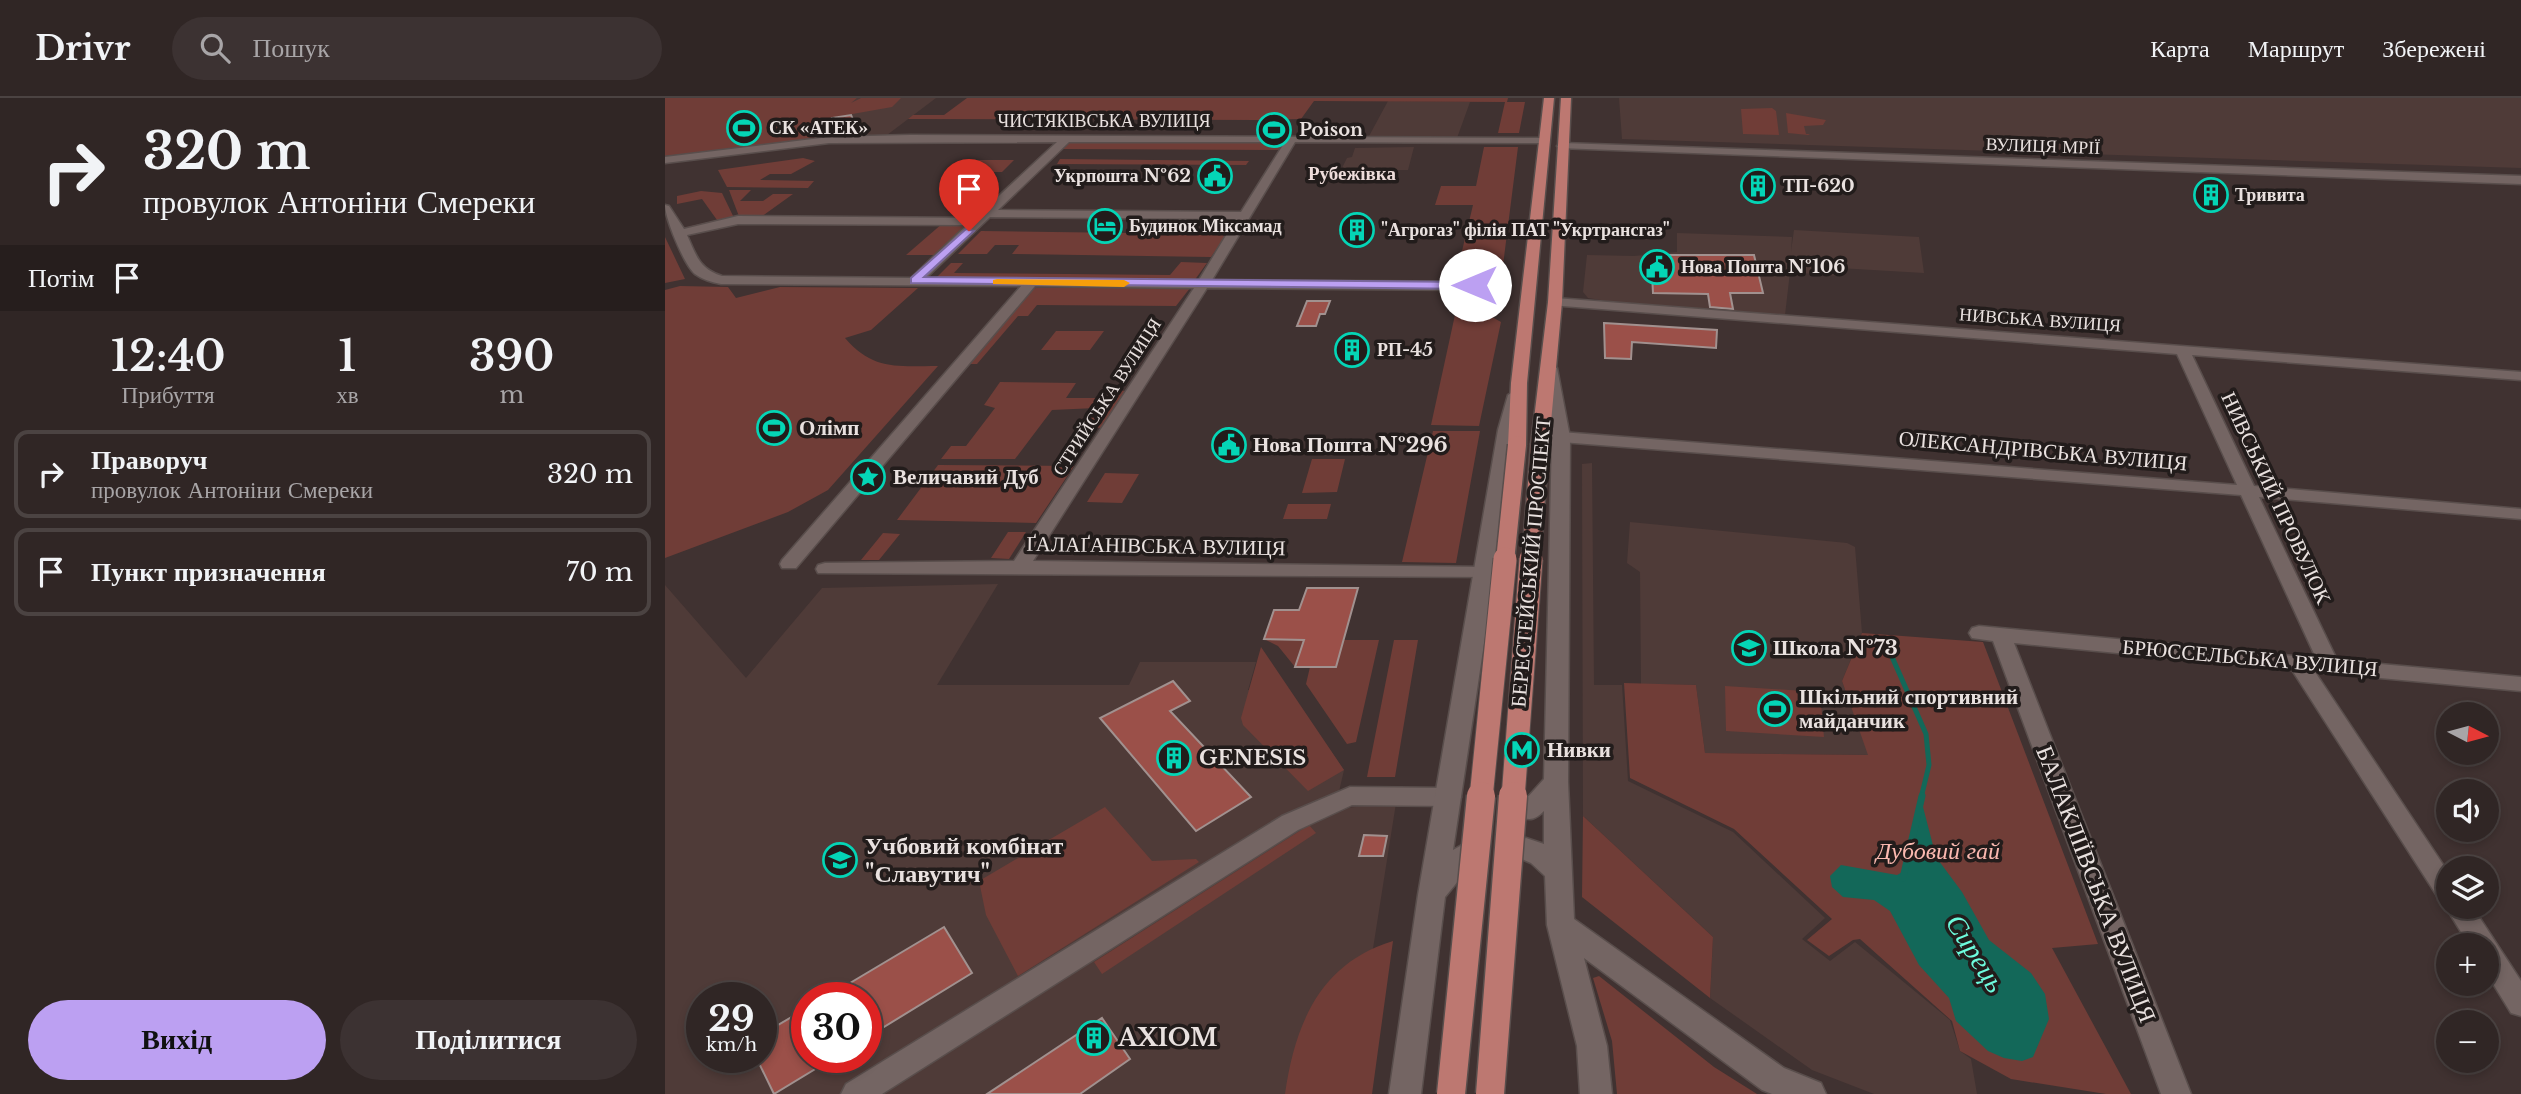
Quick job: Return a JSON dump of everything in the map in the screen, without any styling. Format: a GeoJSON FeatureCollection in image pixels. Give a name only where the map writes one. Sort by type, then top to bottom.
{"type":"FeatureCollection","features":[{"type":"Feature","properties":{"kind":"main road","name":"БЕРЕСТЕЙСЬКИЙ ПРОСПЕКТ"},"geometry":{"type":"LineString","coordinates":[[1405,1094],[1432,895],[1486,573],[1507,429],[1519,383],[1549,98]]}},
{"type":"Feature","properties":{"kind":"main road","name":"БЕРЕСТЕЙСЬКИЙ ПРОСПЕКТ"},"geometry":{"type":"LineString","coordinates":[[1451,1094],[1548,366],[1555,302],[1566,98]]}},
{"type":"Feature","properties":{"kind":"main road","name":"ВУЛИЦЯ МРІЇ"},"geometry":{"type":"LineString","coordinates":[[1563,146],[2521,180]]}},
{"type":"Feature","properties":{"kind":"main road","name":"БЕРЕСТЕЙСЬКИЙ ПРОСПЕКТ"},"geometry":{"type":"LineString","coordinates":[[1519,383],[1539,442],[1561,925],[1592,1046],[1596,1094]]}},
{"type":"Feature","properties":{"kind":"main road","name":"БЕРЕСТЕЙСЬКИЙ ПРОСПЕКТ"},"geometry":{"type":"LineString","coordinates":[[1490,1094],[1539,442]]}},
{"type":"Feature","properties":{"kind":"main road"},"geometry":{"type":"LineString","coordinates":[[1529,810],[1556,782]]}},
{"type":"Feature","properties":{"kind":"main road"},"geometry":{"type":"LineString","coordinates":[[1450,791],[1476,810]]}},
{"type":"Feature","properties":{"kind":"main road"},"geometry":{"type":"LineString","coordinates":[[1526,849],[1550,860],[1558,873]]}},
{"type":"Feature","properties":{"kind":"main road"},"geometry":{"type":"LineString","coordinates":[[1432,895],[1458,861],[1469,852]]}},
{"type":"Feature","properties":{"kind":"main road"},"geometry":{"type":"LineString","coordinates":[[1561,925],[1773,1079],[1810,1094]]}},
{"type":"Feature","properties":{"kind":"street"},"geometry":{"type":"LineString","coordinates":[[915,281],[1067,138]]}},
{"type":"Feature","properties":{"kind":"street","name":"СТРИЙСЬКА ВУЛИЦЯ"},"geometry":{"type":"LineString","coordinates":[[1020,568],[1292,139]]}},
{"type":"Feature","properties":{"kind":"street","name":"ЧИСТЯКІВСЬКА ВУЛИЦЯ"},"geometry":{"type":"LineString","coordinates":[[665,160],[829,140],[1544,140]]}},
{"type":"Feature","properties":{"kind":"street"},"geometry":{"type":"LineString","coordinates":[[665,208],[681,233],[692,265],[706,276],[721,280],[1485,286]]}},
{"type":"Feature","properties":{"kind":"street"},"geometry":{"type":"LineString","coordinates":[[681,233],[738,220],[1245,216]]}},
{"type":"Feature","properties":{"kind":"street"},"geometry":{"type":"LineString","coordinates":[[789,564],[1032,282]]}},
{"type":"Feature","properties":{"kind":"street","name":"НИВСЬКА ВУЛИЦЯ"},"geometry":{"type":"LineString","coordinates":[[1555,302],[2521,376]]}},
{"type":"Feature","properties":{"kind":"street","name":"НИВСЬКИЙ ПРОВУЛОК"},"geometry":{"type":"LineString","coordinates":[[2182,350],[2329,664]]}},
{"type":"Feature","properties":{"kind":"street","name":"ОЛЕКСАНДРІВСЬКА ВУЛИЦЯ"},"geometry":{"type":"LineString","coordinates":[[1539,442],[1640,441],[2521,514]]}},
{"type":"Feature","properties":{"kind":"street","name":"ҐАЛАҐАНІВСЬКА ВУЛИЦЯ"},"geometry":{"type":"LineString","coordinates":[[825,569],[1020,568],[1486,573]]}},
{"type":"Feature","properties":{"kind":"street","name":"БРЮССЕЛЬСЬКА ВУЛИЦЯ"},"geometry":{"type":"LineString","coordinates":[[1990,634],[2521,684]]}},
{"type":"Feature","properties":{"kind":"street","name":"БАЛАКЛІЇВСЬКА ВУЛИЦЯ"},"geometry":{"type":"LineString","coordinates":[[1990,634],[2176,1094]]}},
{"type":"Feature","properties":{"kind":"street"},"geometry":{"type":"LineString","coordinates":[[2298,662],[2436,874]]}},
{"type":"Feature","properties":{"kind":"street"},"geometry":{"type":"LineString","coordinates":[[856,1094],[1290,823],[1350,796],[1450,791]]}},
{"type":"Feature","properties":{"kind":"street"},"geometry":{"type":"LineString","coordinates":[[2499,970],[2521,1004]]}},
{"type":"Feature","properties":{"kind":"shaded area"},"geometry":{"type":"Polygon","coordinates":[[[857,98],[936,98],[887,135],[825,138],[819,119],[857,98]]]}},
{"type":"Feature","properties":{"kind":"shaded area"},"geometry":{"type":"Polygon","coordinates":[[[1619,98],[2521,98],[2521,168],[1622,139],[1619,98]]]}},
{"type":"Feature","properties":{"kind":"shaded area"},"geometry":{"type":"Polygon","coordinates":[[[1388,101],[1470,102],[1457,138],[1368,138],[1388,101]]]}},
{"type":"Feature","properties":{"kind":"shaded area"},"geometry":{"type":"Polygon","coordinates":[[[1414,147],[1408,170],[1341,170],[1347,158],[1352,157],[1355,148],[1414,147]]]}},
{"type":"Feature","properties":{"kind":"shaded area"},"geometry":{"type":"Polygon","coordinates":[[[1794,230],[1919,237],[1924,273],[1839,268],[1839,276],[1790,272],[1785,315],[1607,301],[1588,298],[1583,292],[1587,255],[1634,256],[1677,252],[1677,233],[1792,237],[1791,252],[1794,230]]]}},
{"type":"Feature","properties":{"kind":"shaded area"},"geometry":{"type":"Polygon","coordinates":[[[1592,463],[1594,685],[1622,685],[1628,781],[1733,832],[1825,918],[1802,939],[1830,961],[1855,942],[1950,1020],[1960,1051],[1971,1059],[1977,1094],[1874,1094],[1812,1070],[1710,998],[1713,937],[1583,816],[1582,464],[1592,463]]]}},
{"type":"Feature","properties":{"kind":"shaded area","name":"Школа №73"},"geometry":{"type":"Polygon","coordinates":[[[1630,522],[1847,543],[1855,547],[1862,633],[1842,681],[1869,755],[1705,753],[1696,685],[1641,684],[1640,572],[1627,563],[1630,522]]]}},
{"type":"Feature","properties":{"kind":"shaded area"},"geometry":{"type":"Polygon","coordinates":[[[998,584],[937,685],[1129,685],[1140,662],[1256,662],[1248,690],[1286,686],[1344,770],[1335,809],[1396,803],[1350,1094],[665,1094],[665,585],[746,678],[822,588],[998,584]]]}},
{"type":"Feature","properties":{"kind":"green space","name":"СК «АТЕК»"},"geometry":{"type":"Polygon","coordinates":[[[665,98],[857,98],[851,103],[861,98],[901,98],[892,107],[830,118],[825,138],[665,156],[665,98]]]}},
{"type":"Feature","properties":{"kind":"green space"},"geometry":{"type":"Polygon","coordinates":[[[967,98],[1508,98],[1507,102],[1525,102],[1519,133],[1498,133],[1505,102],[1314,101],[1301,119],[908,119],[913,115],[944,115],[967,98]]]}},
{"type":"Feature","properties":{"kind":"green space"},"geometry":{"type":"Polygon","coordinates":[[[1772,108],[1776,111],[1779,135],[1743,134],[1741,109],[1772,108]]]}},
{"type":"Feature","properties":{"kind":"green space"},"geometry":{"type":"Polygon","coordinates":[[[1786,113],[1826,120],[1823,125],[1804,126],[1806,134],[1810,134],[1808,135],[1788,133],[1786,113]]]}},
{"type":"Feature","properties":{"kind":"green space"},"geometry":{"type":"Polygon","coordinates":[[[1072,140],[1286,141],[1280,150],[1062,149],[1072,140]]]}},
{"type":"Feature","properties":{"kind":"green space"},"geometry":{"type":"Polygon","coordinates":[[[1484,147],[1518,147],[1501,281],[1476,281],[1477,272],[1457,272],[1473,205],[1435,205],[1441,186],[1476,186],[1484,147]]]}},
{"type":"Feature","properties":{"kind":"green space"},"geometry":{"type":"Polygon","coordinates":[[[803,158],[815,161],[791,174],[770,174],[760,180],[814,181],[808,188],[727,187],[718,170],[803,158]]]}},
{"type":"Feature","properties":{"kind":"green space"},"geometry":{"type":"Polygon","coordinates":[[[1060,159],[1249,161],[1246,165],[1057,164],[1060,159]]]}},
{"type":"Feature","properties":{"kind":"green space"},"geometry":{"type":"Polygon","coordinates":[[[963,160],[1014,160],[1002,172],[949,172],[963,160]]]}},
{"type":"Feature","properties":{"kind":"green space"},"geometry":{"type":"Polygon","coordinates":[[[729,190],[751,190],[740,201],[763,201],[773,194],[793,194],[758,219],[740,219],[729,190]]]}},
{"type":"Feature","properties":{"kind":"green space"},"geometry":{"type":"Polygon","coordinates":[[[701,191],[722,193],[735,220],[685,230],[683,228],[717,220],[702,199],[677,204],[677,196],[701,191]]]}},
{"type":"Feature","properties":{"kind":"green space"},"geometry":{"type":"Polygon","coordinates":[[[1214,217],[1237,219],[1211,257],[1012,254],[1019,245],[995,245],[987,254],[958,254],[981,231],[1203,234],[1214,217]]]}},
{"type":"Feature","properties":{"kind":"green space"},"geometry":{"type":"Polygon","coordinates":[[[943,223],[973,223],[938,255],[906,255],[943,223]]]}},
{"type":"Feature","properties":{"kind":"green space"},"geometry":{"type":"Polygon","coordinates":[[[665,237],[685,279],[665,283],[665,237]]]}},
{"type":"Feature","properties":{"kind":"green space"},"geometry":{"type":"Polygon","coordinates":[[[1181,262],[1207,263],[1194,281],[935,279],[951,263],[963,263],[954,273],[1170,275],[1181,262]]]}},
{"type":"Feature","properties":{"kind":"green space","name":"Олімп"},"geometry":{"type":"Polygon","coordinates":[[[680,286],[728,287],[736,298],[780,287],[918,288],[871,330],[845,338],[855,349],[876,361],[899,366],[938,366],[828,490],[788,512],[665,558],[665,290],[680,286]]]}},
{"type":"Feature","properties":{"kind":"green space"},"geometry":{"type":"Polygon","coordinates":[[[1190,288],[1176,306],[1037,305],[1028,316],[1018,316],[977,364],[967,364],[1032,289],[1190,288]]]}},
{"type":"Feature","properties":{"kind":"green space"},"geometry":{"type":"Polygon","coordinates":[[[1463,294],[1495,297],[1492,317],[1501,322],[1479,426],[1431,425],[1458,301],[1463,294]]]}},
{"type":"Feature","properties":{"kind":"green space"},"geometry":{"type":"Polygon","coordinates":[[[1056,331],[1104,331],[1090,350],[1041,350],[1056,331]]]}},
{"type":"Feature","properties":{"kind":"green space"},"geometry":{"type":"Polygon","coordinates":[[[1000,382],[1076,383],[1066,398],[1106,398],[1112,390],[1127,391],[1103,428],[1084,427],[1096,408],[1052,410],[1015,459],[941,459],[951,446],[966,446],[995,408],[984,405],[1000,382]]]}},
{"type":"Feature","properties":{"kind":"green space"},"geometry":{"type":"Polygon","coordinates":[[[1433,431],[1480,431],[1456,563],[1402,562],[1433,431]]]}},
{"type":"Feature","properties":{"kind":"green space"},"geometry":{"type":"Polygon","coordinates":[[[1312,459],[1345,459],[1337,492],[1302,493],[1312,459]]]}},
{"type":"Feature","properties":{"kind":"green space"},"geometry":{"type":"Polygon","coordinates":[[[938,465],[1074,466],[1036,523],[897,520],[938,465]]]}},
{"type":"Feature","properties":{"kind":"green space"},"geometry":{"type":"Polygon","coordinates":[[[1105,473],[1139,474],[1122,503],[1087,502],[1105,473]]]}},
{"type":"Feature","properties":{"kind":"green space"},"geometry":{"type":"Polygon","coordinates":[[[1288,504],[1331,504],[1327,519],[1283,519],[1288,504]]]}},
{"type":"Feature","properties":{"kind":"green space"},"geometry":{"type":"Polygon","coordinates":[[[1008,532],[1026,532],[1009,559],[991,558],[1008,532]]]}},
{"type":"Feature","properties":{"kind":"green space"},"geometry":{"type":"Polygon","coordinates":[[[883,533],[900,534],[879,560],[861,560],[883,533]]]}},
{"type":"Feature","properties":{"kind":"green space","name":"Дубовий гай"},"geometry":{"type":"Polygon","coordinates":[[[1862,633],[1983,642],[2098,944],[2052,948],[2131,1094],[2106,1094],[2011,1079],[1960,1051],[1952,1021],[1860,939],[1853,940],[1829,956],[1807,940],[1832,919],[1734,829],[1630,778],[1624,683],[1696,685],[1705,753],[1868,755],[1842,681],[1862,633]]]}},
{"type":"Feature","properties":{"kind":"green space"},"geometry":{"type":"Polygon","coordinates":[[[1264,639],[1304,640],[1295,667],[1278,646],[1264,639]]]}},
{"type":"Feature","properties":{"kind":"green space"},"geometry":{"type":"Polygon","coordinates":[[[1344,640],[1379,640],[1356,742],[1347,744],[1306,684],[1310,667],[1336,667],[1344,640]]]}},
{"type":"Feature","properties":{"kind":"green space"},"geometry":{"type":"Polygon","coordinates":[[[1394,640],[1418,640],[1395,777],[1367,777],[1394,640]]]}},
{"type":"Feature","properties":{"kind":"green space"},"geometry":{"type":"Polygon","coordinates":[[[1261,647],[1344,770],[1308,791],[1243,725],[1241,718],[1261,647]]]}},
{"type":"Feature","properties":{"kind":"green space"},"geometry":{"type":"Polygon","coordinates":[[[1725,686],[1820,692],[1824,737],[1726,731],[1725,686]]]}},
{"type":"Feature","properties":{"kind":"green space"},"geometry":{"type":"Polygon","coordinates":[[[1105,807],[1152,861],[1196,859],[1199,862],[1018,976],[986,915],[979,881],[1105,807]]]}},
{"type":"Feature","properties":{"kind":"green space"},"geometry":{"type":"Polygon","coordinates":[[[1583,816],[1713,937],[1710,998],[1582,897],[1583,816]]]}},
{"type":"Feature","properties":{"kind":"green space"},"geometry":{"type":"Polygon","coordinates":[[[1309,825],[1316,833],[1102,974],[1094,962],[1309,825]]]}},
{"type":"Feature","properties":{"kind":"green space"},"geometry":{"type":"Polygon","coordinates":[[[1393,941],[1372,1094],[1285,1094],[1296,1044],[1315,1000],[1329,981],[1347,964],[1368,951],[1393,941]]]}},
{"type":"Feature","properties":{"kind":"green space"},"geometry":{"type":"Polygon","coordinates":[[[1599,976],[1714,1067],[1757,1094],[1617,1094],[1612,1041],[1593,978],[1599,976]]]}},
{"type":"Feature","properties":{"kind":"water"},"geometry":{"type":"Polygon","coordinates":[[[1922,803],[1936,857],[1962,892],[1989,940],[2031,973],[2045,994],[2049,1019],[2033,1057],[2022,1061],[2004,1058],[1988,1051],[1956,1021],[1949,998],[1919,965],[1890,911],[1874,900],[1843,897],[1832,887],[1830,876],[1841,865],[1897,875],[1908,869],[1922,803]]]}},
{"type":"Feature","properties":{"kind":"building"},"geometry":{"type":"Polygon","coordinates":[[[851,115],[858,132],[838,134],[832,118],[851,115]]]}},
{"type":"Feature","properties":{"kind":"building"},"geometry":{"type":"Polygon","coordinates":[[[1651,255],[1754,255],[1763,293],[1730,293],[1733,309],[1710,307],[1708,294],[1653,293],[1651,255]]]}},
{"type":"Feature","properties":{"kind":"building"},"geometry":{"type":"Polygon","coordinates":[[[1307,301],[1330,301],[1325,314],[1320,314],[1316,326],[1297,326],[1307,301]]]}},
{"type":"Feature","properties":{"kind":"building"},"geometry":{"type":"Polygon","coordinates":[[[1604,323],[1717,330],[1716,348],[1632,342],[1631,359],[1605,358],[1604,323]]]}},
{"type":"Feature","properties":{"kind":"building"},"geometry":{"type":"Polygon","coordinates":[[[1307,588],[1358,588],[1336,667],[1295,667],[1304,640],[1264,639],[1274,610],[1299,610],[1307,588]]]}},
{"type":"Feature","properties":{"kind":"building","name":"GENESIS"},"geometry":{"type":"Polygon","coordinates":[[[1173,681],[1190,701],[1170,711],[1251,797],[1196,831],[1100,718],[1173,681]]]}},
{"type":"Feature","properties":{"kind":"building"},"geometry":{"type":"Polygon","coordinates":[[[1364,835],[1387,836],[1383,856],[1359,856],[1364,835]]]}},
{"type":"Feature","properties":{"kind":"building"},"geometry":{"type":"Polygon","coordinates":[[[944,927],[972,973],[882,1028],[882,982],[852,982],[944,927]]]}},
{"type":"Feature","properties":{"kind":"building"},"geometry":{"type":"Polygon","coordinates":[[[791,1017],[791,1073],[809,1073],[774,1094],[764,1073],[777,1073],[777,1026],[791,1017]]]}},
{"type":"Feature","properties":{"kind":"building","name":"AXIOM"},"geometry":{"type":"Polygon","coordinates":[[[1102,1018],[1130,1059],[1080,1094],[987,1094],[1102,1018]]]}},
{"type":"Feature","properties":{"kind":"waterway","name":"Сирець"},"geometry":{"type":"LineString","coordinates":[[1889,650],[1926,734],[1929,765],[1921,798]]}},
{"type":"Feature","properties":{"kind":"waterway","name":"Сирець"},"geometry":{"type":"LineString","coordinates":[[1903,878],[1922,796]]}},
{"type":"Feature","properties":{"kind":"slow traffic"},"geometry":{"type":"LineString","coordinates":[[997,282],[1124,283]]}},
{"type":"Feature","properties":{"kind":"place","name":"СК «АТЕК»"},"geometry":{"type":"Point","coordinates":[744,128]}},
{"type":"Feature","properties":{"kind":"place","name":"Poison"},"geometry":{"type":"Point","coordinates":[1274,130]}},
{"type":"Feature","properties":{"kind":"place","name":"Укрпошта №62"},"geometry":{"type":"Point","coordinates":[1215,176]}},
{"type":"Feature","properties":{"kind":"place","name":"ТП-620"},"geometry":{"type":"Point","coordinates":[1758,186]}},
{"type":"Feature","properties":{"kind":"place","name":"Тривита"},"geometry":{"type":"Point","coordinates":[2211,195]}},
{"type":"Feature","properties":{"kind":"place","name":"Будинок Міксамад"},"geometry":{"type":"Point","coordinates":[1105,226]}},
{"type":"Feature","properties":{"kind":"place","name":"\"Агрогаз\" філія ПАТ \"Укртрансгаз\""},"geometry":{"type":"Point","coordinates":[1357,230]}},
{"type":"Feature","properties":{"kind":"place","name":"Нова Пошта №106"},"geometry":{"type":"Point","coordinates":[1657,267]}},
{"type":"Feature","properties":{"kind":"place","name":"РП-45"},"geometry":{"type":"Point","coordinates":[1352,350]}},
{"type":"Feature","properties":{"kind":"place","name":"Олімп"},"geometry":{"type":"Point","coordinates":[774,428]}},
{"type":"Feature","properties":{"kind":"place","name":"Нова Пошта №296"},"geometry":{"type":"Point","coordinates":[1229,445]}},
{"type":"Feature","properties":{"kind":"place","name":"Величавий Дуб"},"geometry":{"type":"Point","coordinates":[868,477]}},
{"type":"Feature","properties":{"kind":"place","name":"Школа №73"},"geometry":{"type":"Point","coordinates":[1749,648]}},
{"type":"Feature","properties":{"kind":"place","name":"Шкільний спортивний майданчик"},"geometry":{"type":"Point","coordinates":[1775,709]}},
{"type":"Feature","properties":{"kind":"place","name":"Нивки"},"geometry":{"type":"Point","coordinates":[1522,750]}},
{"type":"Feature","properties":{"kind":"place","name":"GENESIS"},"geometry":{"type":"Point","coordinates":[1174,758]}},
{"type":"Feature","properties":{"kind":"place","name":"Учбовий комбінат \"Славутич\""},"geometry":{"type":"Point","coordinates":[840,860]}},
{"type":"Feature","properties":{"kind":"place","name":"AXIOM"},"geometry":{"type":"Point","coordinates":[1094,1038]}},
{"type":"Feature","properties":{"kind":"district","name":"Рубежівка"},"geometry":{"type":"Point","coordinates":[1352,173]}},
{"type":"Feature","properties":{"kind":"route"},"geometry":{"type":"LineString","coordinates":[[969,231],[915,281],[1475,285]]}}]}
